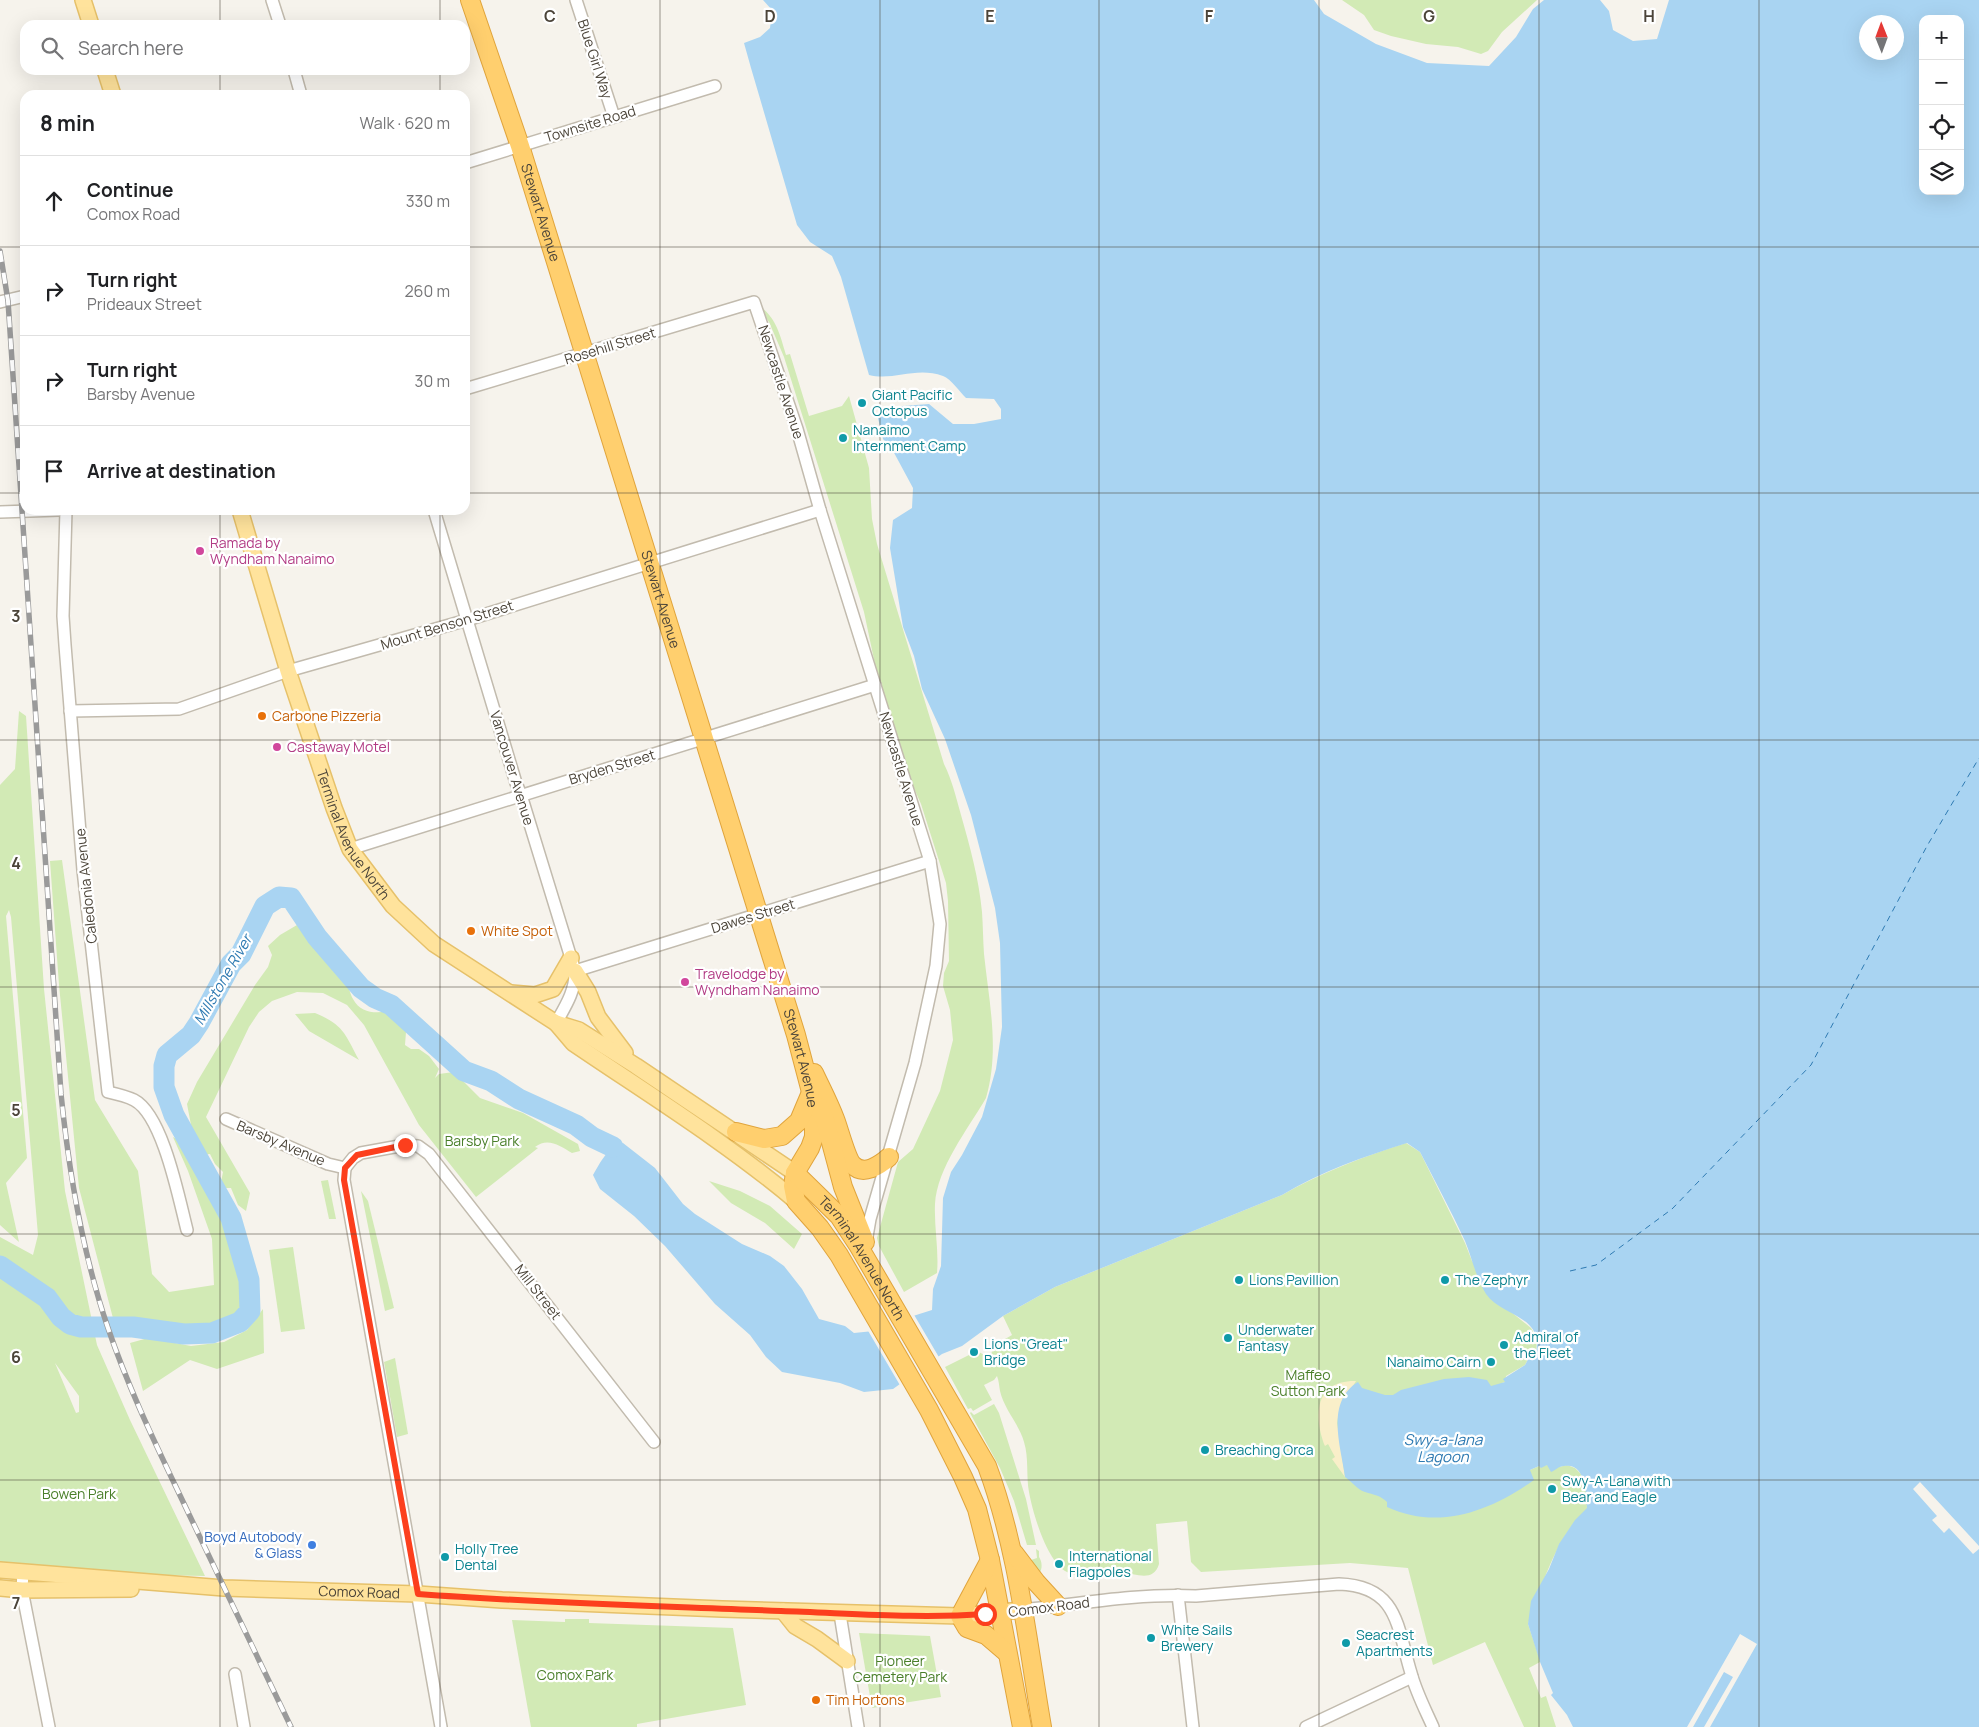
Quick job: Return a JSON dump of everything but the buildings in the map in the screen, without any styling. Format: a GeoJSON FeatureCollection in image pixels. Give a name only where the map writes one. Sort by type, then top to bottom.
{"type":"FeatureCollection","features":[{"type":"Feature","properties":{"kind":"highway","name":"Stewart Avenue"},"geometry":{"type":"LineString","coordinates":[[470,0],[520,146],[796,1035],[811,1092],[814,1137],[810,1148],[795,1173]]}},
{"type":"Feature","properties":{"kind":"highway"},"geometry":{"type":"LineString","coordinates":[[796,1035],[834,1116],[852,1164],[861,1170],[872,1169],[889,1156]]}},
{"type":"Feature","properties":{"kind":"highway"},"geometry":{"type":"LineString","coordinates":[[736,1132],[764,1139],[782,1136],[799,1121],[811,1092]]}},
{"type":"Feature","properties":{"kind":"highway"},"geometry":{"type":"LineString","coordinates":[[811,1092],[825,1120],[843,1187],[878,1279]]}},
{"type":"Feature","properties":{"kind":"highway"},"geometry":{"type":"LineString","coordinates":[[795,1173],[793,1186],[796,1201]]}},
{"type":"Feature","properties":{"kind":"highway","name":"Terminal Avenue North"},"geometry":{"type":"LineString","coordinates":[[795,1173],[839,1216],[878,1279],[986,1466],[1000,1502],[1011,1548],[1042,1727]]}},
{"type":"Feature","properties":{"kind":"highway","name":"Terminal Avenue North"},"geometry":{"type":"LineString","coordinates":[[796,1201],[820,1228],[863,1296],[929,1410],[963,1476],[977,1510],[990,1560],[1022,1727]]}},
{"type":"Feature","properties":{"kind":"highway"},"geometry":{"type":"LineString","coordinates":[[1011,1548],[1036,1582],[1058,1606]]}},
{"type":"Feature","properties":{"kind":"highway"},"geometry":{"type":"LineString","coordinates":[[990,1560],[960,1616],[967,1628],[986,1635],[1007,1653]]}},
{"type":"Feature","properties":{"kind":"main road"},"geometry":{"type":"LineString","coordinates":[[83,0],[89,20]]}},
{"type":"Feature","properties":{"kind":"main road"},"geometry":{"type":"LineString","coordinates":[[107,75],[111,90]]}},
{"type":"Feature","properties":{"kind":"main road","name":"Terminal Avenue North"},"geometry":{"type":"LineString","coordinates":[[241,515],[288,671],[350,849],[393,906],[434,944],[556,1023],[579,1030],[636,1066],[795,1173]]}},
{"type":"Feature","properties":{"kind":"main road"},"geometry":{"type":"LineString","coordinates":[[509,993],[535,994],[553,989],[573,964],[588,992],[598,1017],[608,1033],[636,1066]]}},
{"type":"Feature","properties":{"kind":"main road","name":"Terminal Avenue North"},"geometry":{"type":"LineString","coordinates":[[556,1023],[573,1043],[727,1147],[764,1174],[796,1201]]}},
{"type":"Feature","properties":{"kind":"main road","name":"Comox Road"},"geometry":{"type":"LineString","coordinates":[[0,1570],[214,1587],[418,1594],[502,1600],[840,1614],[960,1616],[1022,1610]]}},
{"type":"Feature","properties":{"kind":"main road","name":"Comox Road"},"geometry":{"type":"LineString","coordinates":[[0,1588],[22,1590],[214,1587]]}},
{"type":"Feature","properties":{"kind":"main road"},"geometry":{"type":"LineString","coordinates":[[783,1611],[796,1626],[847,1661]]}},
{"type":"Feature","properties":{"kind":"street"},"geometry":{"type":"LineString","coordinates":[[272,0],[278,20]]}},
{"type":"Feature","properties":{"kind":"street","name":"Blue Girl Way"},"geometry":{"type":"LineString","coordinates":[[576,0],[614,117]]}},
{"type":"Feature","properties":{"kind":"street"},"geometry":{"type":"LineString","coordinates":[[296,75],[300,90]]}},
{"type":"Feature","properties":{"kind":"street","name":"Townsite Road"},"geometry":{"type":"LineString","coordinates":[[470,161],[715,86]]}},
{"type":"Feature","properties":{"kind":"street"},"geometry":{"type":"LineString","coordinates":[[0,302],[20,297]]}},
{"type":"Feature","properties":{"kind":"street","name":"Rosehill Street"},"geometry":{"type":"LineString","coordinates":[[470,387],[754,302]]}},
{"type":"Feature","properties":{"kind":"street","name":"Newcastle Avenue"},"geometry":{"type":"LineString","coordinates":[[754,302],[797,429],[820,510],[930,861],[940,924],[936,966],[915,1063],[870,1219],[865,1244]]}},
{"type":"Feature","properties":{"kind":"street","name":"Mount Benson Street"},"geometry":{"type":"LineString","coordinates":[[70,712],[179,709],[288,671],[467,620],[820,510]]}},
{"type":"Feature","properties":{"kind":"street"},"geometry":{"type":"LineString","coordinates":[[0,512],[20,511]]}},
{"type":"Feature","properties":{"kind":"street","name":"Caledonia Avenue"},"geometry":{"type":"LineString","coordinates":[[66,515],[63,616],[70,712],[83,870],[108,1092],[135,1100],[150,1114],[164,1145],[187,1230]]}},
{"type":"Feature","properties":{"kind":"street","name":"Vancouver Avenue"},"geometry":{"type":"LineString","coordinates":[[436,515],[516,783],[573,964],[575,978],[567,1004],[556,1023]]}},
{"type":"Feature","properties":{"kind":"street","name":"Bryden Street"},"geometry":{"type":"LineString","coordinates":[[350,849],[875,685]]}},
{"type":"Feature","properties":{"kind":"street","name":"Dawes Street"},"geometry":{"type":"LineString","coordinates":[[573,964],[758,914],[930,861]]}},
{"type":"Feature","properties":{"kind":"street","name":"Barsby Avenue"},"geometry":{"type":"LineString","coordinates":[[226,1119],[328,1164],[345,1168]]}},
{"type":"Feature","properties":{"kind":"street","name":"Mill Street"},"geometry":{"type":"LineString","coordinates":[[345,1168],[353,1158],[361,1153],[405,1145],[418,1146],[429,1154],[654,1442]]}},
{"type":"Feature","properties":{"kind":"street"},"geometry":{"type":"LineString","coordinates":[[345,1168],[344,1180],[441,1727]]}},
{"type":"Feature","properties":{"kind":"street"},"geometry":{"type":"LineString","coordinates":[[23,1571],[22,1590],[49,1727]]}},
{"type":"Feature","properties":{"kind":"street","name":"Comox Road"},"geometry":{"type":"LineString","coordinates":[[1022,1610],[1178,1595],[1196,1596],[1339,1584],[1360,1586],[1372,1592],[1392,1610],[1399,1627],[1412,1677]]}},
{"type":"Feature","properties":{"kind":"street"},"geometry":{"type":"LineString","coordinates":[[1178,1595],[1193,1727]]}},
{"type":"Feature","properties":{"kind":"street"},"geometry":{"type":"LineString","coordinates":[[840,1614],[858,1727]]}},
{"type":"Feature","properties":{"kind":"street"},"geometry":{"type":"LineString","coordinates":[[235,1674],[244,1727]]}},
{"type":"Feature","properties":{"kind":"street"},"geometry":{"type":"LineString","coordinates":[[1306,1727],[1412,1677],[1433,1727]]}},
{"type":"Feature","properties":{"kind":"green space"},"geometry":{"type":"Polygon","coordinates":[[[1342,0],[1537,0],[1502,32],[1488,51],[1481,54],[1458,47],[1426,44],[1374,30],[1364,15],[1342,0]]]}},
{"type":"Feature","properties":{"kind":"green space"},"geometry":{"type":"Polygon","coordinates":[[[755,302],[768,313],[779,332],[786,355],[790,354],[809,416],[842,406],[849,396],[869,468],[872,519],[877,544],[944,764],[956,795],[974,863],[981,900],[993,1044],[990,1080],[986,1098],[954,1149],[937,1190],[935,1213],[937,1273],[904,1292],[879,1246],[877,1238],[898,1162],[913,1149],[940,1091],[953,1040],[950,1010],[943,986],[944,973],[949,961],[946,883],[921,804],[909,777],[880,688],[864,612],[784,357],[769,322],[755,302]]]}},
{"type":"Feature","properties":{"kind":"green space","name":"Bowen Park"},"geometry":{"type":"Polygon","coordinates":[[[19,711],[26,716],[44,989],[65,1191],[97,1345],[130,1420],[205,1576],[0,1572],[0,1237],[33,1255],[38,1235],[9,910],[6,916],[27,1158],[6,1183],[19,1242],[0,1225],[0,785],[15,769],[19,711]],[[55,1363],[76,1413],[79,1412],[79,1396],[55,1363]]]}},
{"type":"Feature","properties":{"kind":"green space"},"geometry":{"type":"Polygon","coordinates":[[[62,860],[95,1100],[138,1171],[152,1274],[169,1292],[214,1285],[212,1239],[188,1171],[173,1137],[180,1141],[223,1216],[240,1269],[244,1304],[228,1321],[201,1329],[133,1320],[114,1322],[79,1188],[59,985],[50,861],[62,860]]]}},
{"type":"Feature","properties":{"kind":"green space","name":"Barsby Park"},"geometry":{"type":"Polygon","coordinates":[[[297,925],[314,932],[319,949],[328,954],[333,967],[344,975],[344,981],[353,999],[361,1008],[372,1012],[396,1010],[404,1016],[411,1027],[406,1032],[405,1045],[411,1049],[419,1049],[429,1056],[439,1069],[435,1078],[439,1074],[454,1072],[480,1098],[523,1113],[578,1144],[580,1151],[572,1153],[554,1144],[540,1144],[535,1147],[538,1148],[476,1197],[419,1125],[364,1025],[347,1005],[323,993],[297,992],[272,1001],[259,1012],[249,1027],[206,1117],[250,1193],[246,1211],[238,1205],[231,1188],[226,1188],[221,1182],[223,1172],[215,1164],[210,1154],[203,1155],[191,1125],[187,1104],[197,1082],[255,985],[268,967],[272,955],[268,946],[280,935],[297,925]]]}},
{"type":"Feature","properties":{"kind":"green space"},"geometry":{"type":"Polygon","coordinates":[[[315,1013],[325,1017],[343,1031],[359,1060],[309,1031],[295,1014],[315,1013]]]}},
{"type":"Feature","properties":{"kind":"green space","name":"Maffeo Sutton Park"},"geometry":{"type":"Polygon","coordinates":[[[1406,1143],[1420,1152],[1472,1261],[1510,1311],[1531,1328],[1537,1339],[1536,1353],[1532,1352],[1525,1365],[1506,1376],[1505,1382],[1502,1383],[1530,1470],[1539,1466],[1559,1467],[1567,1465],[1575,1468],[1581,1474],[1586,1486],[1587,1509],[1566,1534],[1558,1548],[1528,1624],[1540,1660],[1540,1662],[1529,1668],[1541,1698],[1546,1696],[1556,1727],[1524,1727],[1485,1642],[1433,1665],[1408,1568],[1350,1563],[1201,1572],[1191,1562],[1187,1521],[1156,1524],[1159,1564],[1152,1574],[1142,1576],[1120,1573],[1079,1576],[1067,1572],[1053,1558],[1042,1536],[1029,1492],[1024,1442],[1002,1398],[997,1376],[994,1380],[984,1385],[992,1400],[973,1411],[971,1408],[968,1409],[945,1367],[977,1351],[990,1358],[995,1347],[1012,1335],[1003,1316],[1055,1287],[1282,1195],[1312,1179],[1343,1166],[1406,1143]]]}},
{"type":"Feature","properties":{"kind":"green space"},"geometry":{"type":"Polygon","coordinates":[[[328,1180],[336,1219],[329,1219],[321,1181],[328,1180]]]}},
{"type":"Feature","properties":{"kind":"green space"},"geometry":{"type":"Polygon","coordinates":[[[709,1181],[740,1191],[770,1206],[802,1234],[794,1249],[765,1223],[731,1203],[709,1181]]]}},
{"type":"Feature","properties":{"kind":"green space"},"geometry":{"type":"Polygon","coordinates":[[[361,1191],[368,1201],[394,1308],[385,1311],[361,1191]]]}},
{"type":"Feature","properties":{"kind":"green space"},"geometry":{"type":"Polygon","coordinates":[[[293,1247],[305,1329],[281,1332],[269,1250],[293,1247]]]}},
{"type":"Feature","properties":{"kind":"green space"},"geometry":{"type":"Polygon","coordinates":[[[263,1309],[264,1353],[217,1369],[190,1360],[143,1391],[130,1343],[148,1338],[191,1346],[224,1342],[247,1330],[263,1309]]]}},
{"type":"Feature","properties":{"kind":"green space"},"geometry":{"type":"Polygon","coordinates":[[[395,1358],[408,1434],[397,1437],[384,1362],[395,1358]]]}},
{"type":"Feature","properties":{"kind":"green space"},"geometry":{"type":"Polygon","coordinates":[[[994,1404],[999,1413],[1026,1499],[1036,1545],[1027,1545],[1014,1501],[1000,1468],[970,1413],[974,1415],[994,1404]]]}},
{"type":"Feature","properties":{"kind":"green space"},"geometry":{"type":"Polygon","coordinates":[[[1036,1549],[1039,1551],[1041,1563],[1039,1574],[1031,1560],[1037,1558],[1036,1549]]]}},
{"type":"Feature","properties":{"kind":"green space","name":"Comox Park"},"geometry":{"type":"Polygon","coordinates":[[[565,1619],[589,1619],[589,1623],[733,1628],[746,1705],[637,1724],[637,1727],[531,1727],[512,1620],[565,1622],[565,1619]]]}},
{"type":"Feature","properties":{"kind":"green space","name":"Pioneer Cemetery Park"},"geometry":{"type":"Polygon","coordinates":[[[859,1633],[930,1636],[941,1697],[872,1708],[859,1633]]]}},
{"type":"Feature","properties":{"kind":"sand"},"geometry":{"type":"Polygon","coordinates":[[[1356,1381],[1340,1407],[1337,1423],[1345,1477],[1332,1459],[1335,1457],[1328,1444],[1325,1446],[1319,1423],[1319,1412],[1325,1393],[1332,1386],[1342,1382],[1356,1381]]]}},
{"type":"Feature","properties":{"kind":"water","name":"Swy-a-lana Lagoon"},"geometry":{"type":"Polygon","coordinates":[[[763,0],[1314,0],[1324,14],[1376,44],[1427,63],[1489,66],[1516,37],[1533,9],[1544,0],[1600,0],[1609,11],[1613,30],[1633,41],[1657,39],[1669,0],[1979,0],[1979,1727],[1573,1727],[1567,1715],[1551,1695],[1553,1693],[1540,1662],[1528,1624],[1531,1601],[1549,1569],[1559,1544],[1575,1520],[1587,1508],[1583,1480],[1577,1469],[1571,1466],[1562,1466],[1551,1472],[1547,1465],[1541,1468],[1539,1466],[1530,1470],[1534,1480],[1500,1501],[1464,1514],[1445,1517],[1406,1514],[1387,1507],[1387,1502],[1362,1491],[1345,1477],[1339,1439],[1338,1413],[1341,1401],[1358,1382],[1362,1388],[1385,1395],[1393,1395],[1401,1390],[1444,1379],[1469,1377],[1487,1380],[1491,1386],[1505,1382],[1503,1379],[1525,1365],[1532,1352],[1536,1353],[1537,1340],[1534,1331],[1520,1318],[1493,1302],[1486,1294],[1449,1207],[1420,1152],[1407,1143],[1343,1165],[1282,1195],[1055,1287],[1003,1316],[962,1346],[942,1354],[893,1389],[864,1392],[840,1383],[782,1372],[766,1357],[750,1335],[715,1304],[665,1246],[634,1216],[600,1189],[593,1175],[609,1151],[623,1143],[655,1168],[683,1204],[695,1214],[742,1244],[770,1256],[784,1266],[802,1289],[819,1319],[845,1326],[854,1333],[893,1329],[913,1316],[932,1310],[933,1289],[941,1266],[943,1198],[951,1172],[982,1117],[996,1069],[1002,1027],[1000,943],[995,908],[971,815],[945,739],[922,689],[914,656],[903,627],[890,548],[893,520],[912,508],[913,488],[892,449],[883,439],[877,414],[889,407],[929,404],[953,424],[974,424],[1001,419],[1001,409],[994,399],[966,398],[949,380],[933,373],[924,372],[887,376],[869,375],[841,277],[832,256],[810,242],[797,225],[744,43],[760,37],[770,28],[772,10],[763,0]]]}},
{"type":"Feature","properties":{"kind":"pier"},"geometry":{"type":"Polygon","coordinates":[[[913,1313],[940,1359],[901,1387],[867,1329],[892,1326],[913,1313]]]}},
{"type":"Feature","properties":{"kind":"pier"},"geometry":{"type":"Polygon","coordinates":[[[1920,1482],[1979,1546],[1979,1549],[1973,1554],[1949,1528],[1944,1533],[1932,1520],[1937,1516],[1913,1489],[1920,1482]]]}},
{"type":"Feature","properties":{"kind":"pier"},"geometry":{"type":"Polygon","coordinates":[[[1740,1634],[1757,1644],[1710,1727],[1704,1727],[1733,1677],[1724,1672],[1693,1727],[1687,1727],[1740,1634]]]}},
{"type":"Feature","properties":{"kind":"waterway","name":"Millstone River"},"geometry":{"type":"LineString","coordinates":[[0,1266],[47,1298],[61,1317],[70,1324],[81,1327],[133,1327],[184,1334],[212,1333],[240,1322],[250,1311],[249,1280],[231,1218],[174,1115],[164,1087],[164,1066],[167,1055],[191,1035],[199,1023],[231,964],[241,954],[265,906],[279,897],[291,898],[317,937],[361,988],[375,998],[391,1005],[464,1071],[491,1081],[519,1099],[576,1125],[592,1137],[613,1147]]}},
{"type":"Feature","properties":{"kind":"ferry route"},"geometry":{"type":"LineString","coordinates":[[1570,1271],[1596,1265],[1672,1209],[1811,1065],[1927,846],[1979,758]]}},
{"type":"Feature","properties":{"kind":"railway"},"geometry":{"type":"LineString","coordinates":[[0,251],[8,301],[20,481]]}},
{"type":"Feature","properties":{"kind":"railway"},"geometry":{"type":"LineString","coordinates":[[22,515],[61,1094],[68,1153],[84,1241],[108,1328],[144,1419],[291,1727]]}},
{"type":"Feature","properties":{"kind":"place","name":"Giant Pacific Octopus"},"geometry":{"type":"Point","coordinates":[862,403]}},
{"type":"Feature","properties":{"kind":"place","name":"Nanaimo Internment Camp"},"geometry":{"type":"Point","coordinates":[843,438]}},
{"type":"Feature","properties":{"kind":"place","name":"Ramada by Wyndham Nanaimo"},"geometry":{"type":"Point","coordinates":[200,551]}},
{"type":"Feature","properties":{"kind":"place","name":"Carbone Pizzeria"},"geometry":{"type":"Point","coordinates":[262,716]}},
{"type":"Feature","properties":{"kind":"place","name":"Castaway Motel"},"geometry":{"type":"Point","coordinates":[277,747]}},
{"type":"Feature","properties":{"kind":"place","name":"White Spot"},"geometry":{"type":"Point","coordinates":[471,931]}},
{"type":"Feature","properties":{"kind":"place","name":"Travelodge by Wyndham Nanaimo"},"geometry":{"type":"Point","coordinates":[685,982]}},
{"type":"Feature","properties":{"kind":"place","name":"Lions Pavillion"},"geometry":{"type":"Point","coordinates":[1239,1280]}},
{"type":"Feature","properties":{"kind":"place","name":"The Zephyr"},"geometry":{"type":"Point","coordinates":[1445,1280]}},
{"type":"Feature","properties":{"kind":"place","name":"Underwater Fantasy"},"geometry":{"type":"Point","coordinates":[1228,1338]}},
{"type":"Feature","properties":{"kind":"place","name":"Admiral of the Fleet"},"geometry":{"type":"Point","coordinates":[1504,1345]}},
{"type":"Feature","properties":{"kind":"place","name":"Lions \"Great\" Bridge"},"geometry":{"type":"Point","coordinates":[974,1352]}},
{"type":"Feature","properties":{"kind":"place","name":"Nanaimo Cairn"},"geometry":{"type":"Point","coordinates":[1491,1362]}},
{"type":"Feature","properties":{"kind":"place","name":"Breaching Orca"},"geometry":{"type":"Point","coordinates":[1205,1450]}},
{"type":"Feature","properties":{"kind":"place","name":"Swy-A-Lana with Bear and Eagle"},"geometry":{"type":"Point","coordinates":[1552,1489]}},
{"type":"Feature","properties":{"kind":"place","name":"Boyd Autobody & Glass"},"geometry":{"type":"Point","coordinates":[312,1545]}},
{"type":"Feature","properties":{"kind":"place","name":"Holly Tree Dental"},"geometry":{"type":"Point","coordinates":[445,1557]}},
{"type":"Feature","properties":{"kind":"place","name":"International Flagpoles"},"geometry":{"type":"Point","coordinates":[1059,1564]}},
{"type":"Feature","properties":{"kind":"place","name":"White Sails Brewery"},"geometry":{"type":"Point","coordinates":[1151,1638]}},
{"type":"Feature","properties":{"kind":"place","name":"Seacrest Apartments"},"geometry":{"type":"Point","coordinates":[1346,1643]}},
{"type":"Feature","properties":{"kind":"place","name":"Tim Hortons"},"geometry":{"type":"Point","coordinates":[816,1700]}},
{"type":"Feature","properties":{"kind":"route"},"geometry":{"type":"LineString","coordinates":[[405,1145],[357,1155],[345,1168],[344,1180],[418,1594],[502,1600],[840,1614],[960,1616],[985,1614]]}}]}
